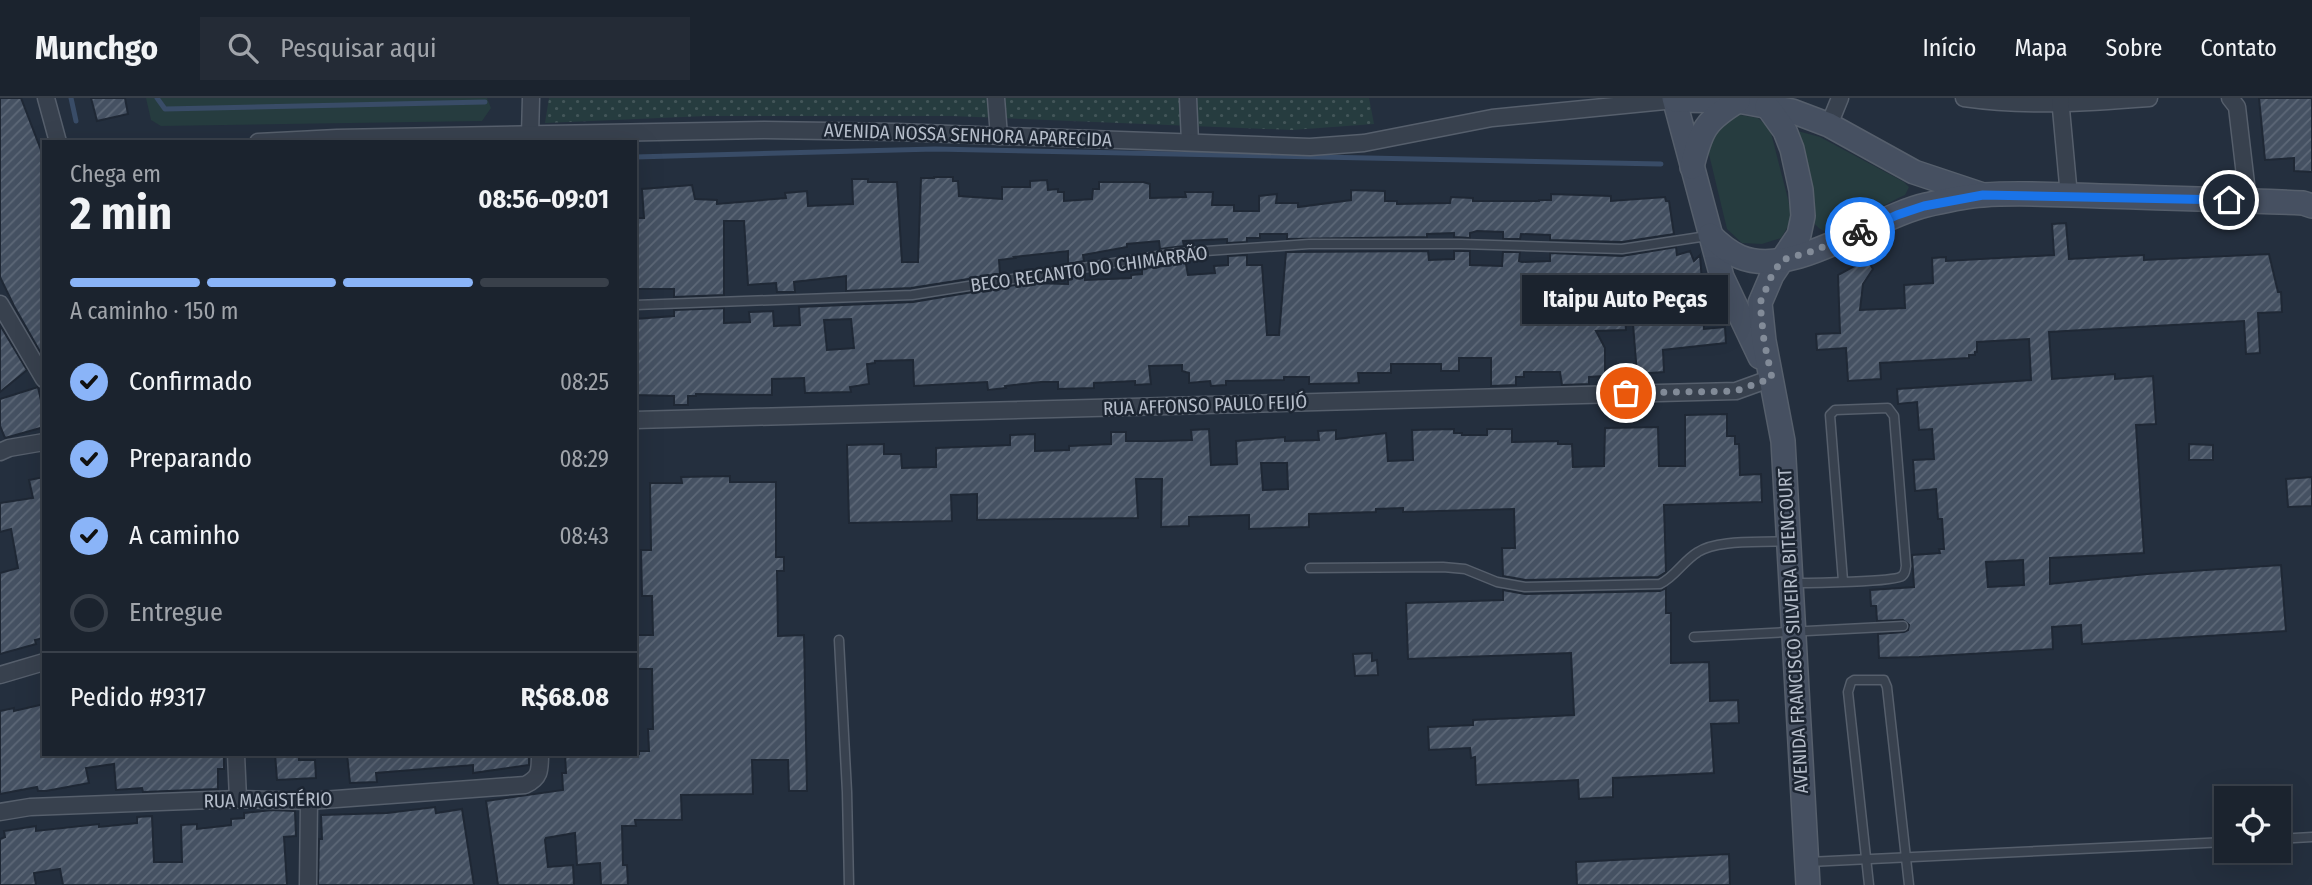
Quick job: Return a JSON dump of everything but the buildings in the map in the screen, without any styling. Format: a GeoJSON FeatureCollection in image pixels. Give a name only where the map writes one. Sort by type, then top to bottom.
{"type":"FeatureCollection","features":[{"type":"Feature","properties":{"kind":"main road"},"geometry":{"type":"LineString","coordinates":[[1675,99],[1738,101],[1767,106],[1791,105],[1914,172],[1983,195]]}},
{"type":"Feature","properties":{"kind":"main road","name":"AVENIDA FRANCISCO SILVEIRA BITENCOURT"},"geometry":{"type":"LineString","coordinates":[[1675,99],[1723,277],[1750,340],[1772,378]]}},
{"type":"Feature","properties":{"kind":"main road"},"geometry":{"type":"LineString","coordinates":[[1692,167],[1698,142],[1707,124],[1738,101]]}},
{"type":"Feature","properties":{"kind":"main road"},"geometry":{"type":"LineString","coordinates":[[1767,106],[1785,131],[1801,190],[1802,216],[1799,235],[1782,260]]}},
{"type":"Feature","properties":{"kind":"main road"},"geometry":{"type":"LineString","coordinates":[[1710,235],[1725,249],[1741,258],[1782,260],[1842,240],[1924,206],[1983,195],[2249,201],[2303,203],[2312,206]]}},
{"type":"Feature","properties":{"kind":"main road","name":"AVENIDA FRANCISCO SILVEIRA BITENCOURT"},"geometry":{"type":"LineString","coordinates":[[1782,260],[1768,282],[1760,303],[1764,341],[1783,441],[1806,874]]}},
{"type":"Feature","properties":{"kind":"street"},"geometry":{"type":"LineString","coordinates":[[46,98],[57,140]]}},
{"type":"Feature","properties":{"kind":"street"},"geometry":{"type":"LineString","coordinates":[[530,135],[531,98]]}},
{"type":"Feature","properties":{"kind":"street"},"geometry":{"type":"LineString","coordinates":[[996,98],[999,136]]}},
{"type":"Feature","properties":{"kind":"street"},"geometry":{"type":"LineString","coordinates":[[1188,98],[1190,142]]}},
{"type":"Feature","properties":{"kind":"street"},"geometry":{"type":"LineString","coordinates":[[1829,125],[1840,98]]}},
{"type":"Feature","properties":{"kind":"street"},"geometry":{"type":"LineString","coordinates":[[1964,98],[1998,103],[2149,98]]}},
{"type":"Feature","properties":{"kind":"street"},"geometry":{"type":"LineString","coordinates":[[2230,98],[2236,107],[2249,201]]}},
{"type":"Feature","properties":{"kind":"street","name":"AVENIDA NOSSA SENHORA APARECIDA"},"geometry":{"type":"LineString","coordinates":[[336,140],[777,130],[1310,147],[1364,143],[1492,118],[1675,99]]}},
{"type":"Feature","properties":{"kind":"street"},"geometry":{"type":"LineString","coordinates":[[2061,101],[2069,196]]}},
{"type":"Feature","properties":{"kind":"street"},"geometry":{"type":"LineString","coordinates":[[0,304],[42,376]]}},
{"type":"Feature","properties":{"kind":"street","name":"RUA AFFONSO PAULO FEIJÓ"},"geometry":{"type":"LineString","coordinates":[[637,420],[1736,391],[1772,378]]}},
{"type":"Feature","properties":{"kind":"street"},"geometry":{"type":"LineString","coordinates":[[0,452],[42,442]]}},
{"type":"Feature","properties":{"kind":"street"},"geometry":{"type":"LineString","coordinates":[[0,675],[42,664]]}},
{"type":"Feature","properties":{"kind":"street"},"geometry":{"type":"LineString","coordinates":[[236,756],[238,799]]}},
{"type":"Feature","properties":{"kind":"street","name":"RUA MAGISTÉRIO"},"geometry":{"type":"LineString","coordinates":[[0,812],[30,807],[238,799],[309,801],[524,785],[535,780],[540,769],[540,756]]}},
{"type":"Feature","properties":{"kind":"street"},"geometry":{"type":"LineString","coordinates":[[308,885],[309,801]]}},
{"type":"Feature","properties":{"kind":"lane","name":"BECO RECANTO DO CHIMARRÃO"},"geometry":{"type":"LineString","coordinates":[[637,305],[912,295],[1176,253],[1229,249],[1309,244],[1622,248],[1710,235]]}},
{"type":"Feature","properties":{"kind":"lane"},"geometry":{"type":"LineString","coordinates":[[1791,583],[1843,581],[1898,578],[1905,570],[1894,416],[1888,408],[1835,410],[1830,415],[1843,581]]}},
{"type":"Feature","properties":{"kind":"lane"},"geometry":{"type":"LineString","coordinates":[[1310,568],[1443,567],[1465,569],[1497,582],[1525,587],[1660,584],[1668,580],[1695,553],[1709,545],[1788,541]]}},
{"type":"Feature","properties":{"kind":"lane"},"geometry":{"type":"LineString","coordinates":[[1694,637],[1903,626]]}},
{"type":"Feature","properties":{"kind":"lane"},"geometry":{"type":"LineString","coordinates":[[839,640],[849,885]]}},
{"type":"Feature","properties":{"kind":"lane"},"geometry":{"type":"LineString","coordinates":[[1869,885],[1848,692],[1851,682],[1859,679],[1881,679],[1887,687],[1909,885]]}},
{"type":"Feature","properties":{"kind":"lane"},"geometry":{"type":"LineString","coordinates":[[2291,838],[2312,837]]}},
{"type":"Feature","properties":{"kind":"lane"},"geometry":{"type":"LineString","coordinates":[[1806,874],[1866,860],[2214,843]]}},
{"type":"Feature","properties":{"kind":"green space"},"geometry":{"type":"Polygon","coordinates":[[[146,98],[487,98],[491,108],[482,121],[161,126],[151,120],[146,98]]]}},
{"type":"Feature","properties":{"kind":"green space"},"geometry":{"type":"Polygon","coordinates":[[[549,98],[1369,98],[1374,124],[1292,130],[952,116],[706,116],[545,123],[549,98]]]}},
{"type":"Feature","properties":{"kind":"green space"},"geometry":{"type":"Polygon","coordinates":[[[1734,114],[1758,118],[1770,129],[1791,211],[1790,223],[1781,238],[1762,244],[1742,243],[1727,229],[1707,146],[1715,123],[1734,114]]]}},
{"type":"Feature","properties":{"kind":"green space"},"geometry":{"type":"Polygon","coordinates":[[[1790,129],[1820,137],[1904,182],[1909,187],[1905,195],[1834,230],[1821,229],[1813,222],[1790,129]]]}},
{"type":"Feature","properties":{"kind":"waterway"},"geometry":{"type":"LineString","coordinates":[[71,98],[76,121]]}},
{"type":"Feature","properties":{"kind":"waterway"},"geometry":{"type":"LineString","coordinates":[[157,98],[165,109],[485,102]]}},
{"type":"Feature","properties":{"kind":"waterway"},"geometry":{"type":"LineString","coordinates":[[637,157],[935,149],[1661,164]]}},
{"type":"Feature","properties":{"kind":"way so far"},"geometry":{"type":"LineString","coordinates":[[1626,393],[1736,391],[1772,378],[1760,303],[1772,275],[1782,260],[1860,232]]}},
{"type":"Feature","properties":{"kind":"place","name":"Itaipu Auto Peças"},"geometry":{"type":"Point","coordinates":[1626,393]}},
{"type":"Feature","properties":{"kind":"route"},"geometry":{"type":"LineString","coordinates":[[1860,232],[1924,206],[1983,195],[2229,200]]}}]}
